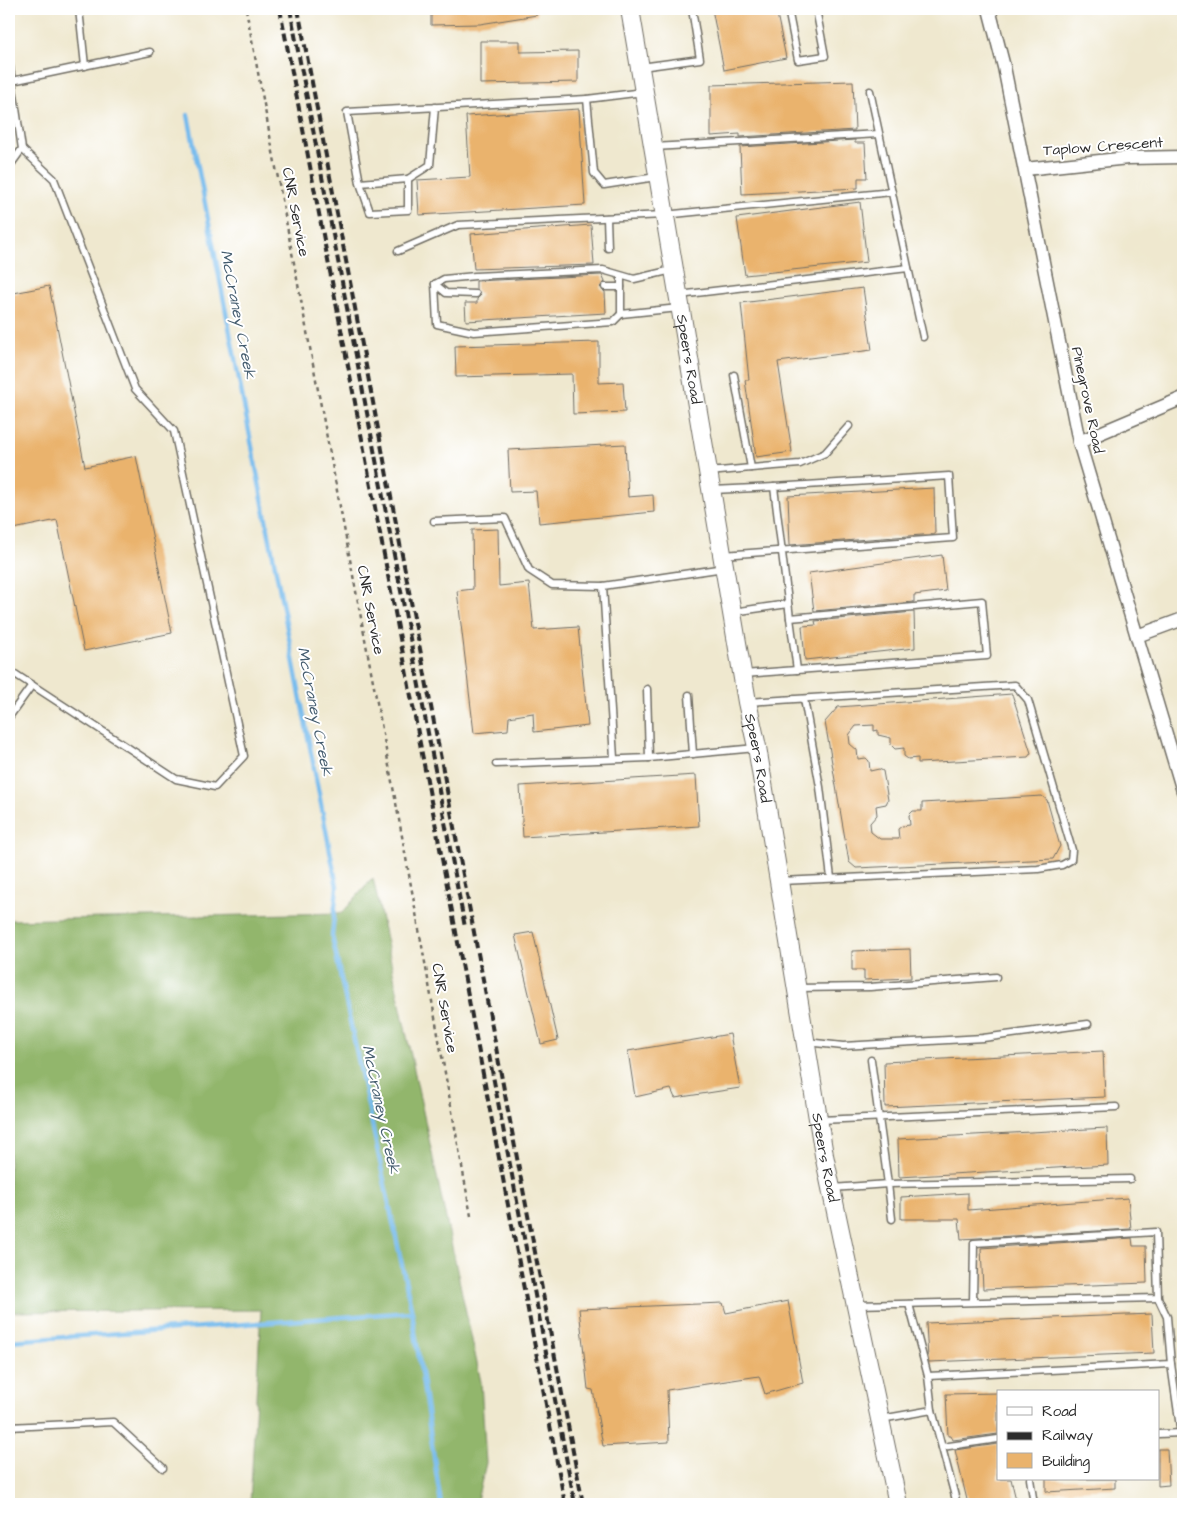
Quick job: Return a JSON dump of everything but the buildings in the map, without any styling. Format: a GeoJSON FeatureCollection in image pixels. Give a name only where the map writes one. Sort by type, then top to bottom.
{"type":"FeatureCollection","features":[{"type":"Feature","properties":{"kind":"main road","name":"Speers Road"},"geometry":{"type":"LineString","coordinates":[[630,9],[742,674],[757,747],[805,1042],[832,1188],[898,1504]]}},
{"type":"Feature","properties":{"kind":"street","name":"Pinegrove Road"},"geometry":{"type":"LineString","coordinates":[[990,9],[1025,169],[1079,442],[1183,791]]}},
{"type":"Feature","properties":{"kind":"street","name":"Taplow Crescent"},"geometry":{"type":"LineString","coordinates":[[1025,169],[1128,158],[1183,157]]}},
{"type":"Feature","properties":{"kind":"street"},"geometry":{"type":"LineString","coordinates":[[1079,442],[1183,398]]}},
{"type":"Feature","properties":{"kind":"street"},"geometry":{"type":"LineString","coordinates":[[1137,636],[1183,619]]}},
{"type":"Feature","properties":{"kind":"lane"},"geometry":{"type":"LineString","coordinates":[[79,9],[85,66]]}},
{"type":"Feature","properties":{"kind":"lane"},"geometry":{"type":"LineString","coordinates":[[639,67],[700,59],[692,9]]}},
{"type":"Feature","properties":{"kind":"lane"},"geometry":{"type":"LineString","coordinates":[[788,9],[798,60],[825,56],[816,9]]}},
{"type":"Feature","properties":{"kind":"lane"},"geometry":{"type":"LineString","coordinates":[[12,81],[150,52]]}},
{"type":"Feature","properties":{"kind":"lane"},"geometry":{"type":"LineString","coordinates":[[9,61],[22,149],[54,179],[136,388],[174,431],[244,756],[215,787],[176,779],[9,670]]}},
{"type":"Feature","properties":{"kind":"lane"},"geometry":{"type":"LineString","coordinates":[[408,179],[408,210],[370,212],[360,183],[347,112],[587,99],[643,92]]}},
{"type":"Feature","properties":{"kind":"lane"},"geometry":{"type":"LineString","coordinates":[[870,92],[922,337]]}},
{"type":"Feature","properties":{"kind":"lane"},"geometry":{"type":"LineString","coordinates":[[587,99],[594,173],[604,185],[658,176]]}},
{"type":"Feature","properties":{"kind":"lane"},"geometry":{"type":"LineString","coordinates":[[360,183],[408,179],[430,165],[435,107]]}},
{"type":"Feature","properties":{"kind":"lane"},"geometry":{"type":"LineString","coordinates":[[653,147],[879,134]]}},
{"type":"Feature","properties":{"kind":"lane"},"geometry":{"type":"LineString","coordinates":[[9,168],[22,149]]}},
{"type":"Feature","properties":{"kind":"lane"},"geometry":{"type":"LineString","coordinates":[[398,251],[458,225],[664,215],[892,192]]}},
{"type":"Feature","properties":{"kind":"lane"},"geometry":{"type":"LineString","coordinates":[[607,218],[608,248]]}},
{"type":"Feature","properties":{"kind":"lane"},"geometry":{"type":"LineString","coordinates":[[435,284],[437,324],[474,332],[613,322],[621,314],[679,301],[908,268]]}},
{"type":"Feature","properties":{"kind":"lane"},"geometry":{"type":"LineString","coordinates":[[435,284],[444,279],[475,276],[603,270],[634,279],[674,270]]}},
{"type":"Feature","properties":{"kind":"lane"},"geometry":{"type":"LineString","coordinates":[[621,276],[621,314]]}},
{"type":"Feature","properties":{"kind":"lane"},"geometry":{"type":"LineString","coordinates":[[435,284],[446,293],[476,294]]}},
{"type":"Feature","properties":{"kind":"lane"},"geometry":{"type":"LineString","coordinates":[[605,287],[621,287]]}},
{"type":"Feature","properties":{"kind":"lane"},"geometry":{"type":"LineString","coordinates":[[734,374],[751,468]]}},
{"type":"Feature","properties":{"kind":"lane"},"geometry":{"type":"LineString","coordinates":[[708,472],[800,464],[825,453],[849,426]]}},
{"type":"Feature","properties":{"kind":"lane"},"geometry":{"type":"LineString","coordinates":[[434,521],[505,518],[529,570],[552,585],[603,586],[781,550],[953,538],[949,476],[711,490]]}},
{"type":"Feature","properties":{"kind":"lane"},"geometry":{"type":"LineString","coordinates":[[774,486],[797,670]]}},
{"type":"Feature","properties":{"kind":"lane"},"geometry":{"type":"LineString","coordinates":[[603,586],[614,758]]}},
{"type":"Feature","properties":{"kind":"lane"},"geometry":{"type":"LineString","coordinates":[[742,674],[987,656],[982,601],[790,618]]}},
{"type":"Feature","properties":{"kind":"lane"},"geometry":{"type":"LineString","coordinates":[[732,612],[788,604]]}},
{"type":"Feature","properties":{"kind":"lane"},"geometry":{"type":"LineString","coordinates":[[747,702],[1015,684],[1028,700],[1072,850],[1071,860],[1062,865],[1038,869],[778,881]]}},
{"type":"Feature","properties":{"kind":"lane"},"geometry":{"type":"LineString","coordinates":[[9,716],[32,685]]}},
{"type":"Feature","properties":{"kind":"lane"},"geometry":{"type":"LineString","coordinates":[[647,689],[650,758]]}},
{"type":"Feature","properties":{"kind":"lane"},"geometry":{"type":"LineString","coordinates":[[688,696],[693,754]]}},
{"type":"Feature","properties":{"kind":"lane"},"geometry":{"type":"LineString","coordinates":[[804,699],[820,787],[831,878]]}},
{"type":"Feature","properties":{"kind":"lane"},"geometry":{"type":"LineString","coordinates":[[496,764],[650,758],[757,747]]}},
{"type":"Feature","properties":{"kind":"lane"},"geometry":{"type":"LineString","coordinates":[[796,988],[870,987],[996,977]]}},
{"type":"Feature","properties":{"kind":"lane"},"geometry":{"type":"LineString","coordinates":[[805,1042],[843,1046],[973,1039],[1088,1024]]}},
{"type":"Feature","properties":{"kind":"lane"},"geometry":{"type":"LineString","coordinates":[[871,1060],[892,1219]]}},
{"type":"Feature","properties":{"kind":"lane"},"geometry":{"type":"LineString","coordinates":[[819,1120],[1116,1107]]}},
{"type":"Feature","properties":{"kind":"lane"},"geometry":{"type":"LineString","coordinates":[[832,1188],[888,1184],[1130,1179]]}},
{"type":"Feature","properties":{"kind":"lane"},"geometry":{"type":"LineString","coordinates":[[973,1302],[974,1243],[1156,1232],[1158,1298],[1167,1317],[1171,1364],[1183,1448]]}},
{"type":"Feature","properties":{"kind":"lane"},"geometry":{"type":"LineString","coordinates":[[856,1305],[1158,1298]]}},
{"type":"Feature","properties":{"kind":"lane"},"geometry":{"type":"LineString","coordinates":[[908,1304],[928,1376],[932,1410],[957,1504]]}},
{"type":"Feature","properties":{"kind":"lane"},"geometry":{"type":"LineString","coordinates":[[928,1376],[1171,1364]]}},
{"type":"Feature","properties":{"kind":"lane"},"geometry":{"type":"LineString","coordinates":[[880,1419],[932,1410]]}},
{"type":"Feature","properties":{"kind":"lane"},"geometry":{"type":"LineString","coordinates":[[9,1427],[114,1422],[163,1468]]}},
{"type":"Feature","properties":{"kind":"lane"},"geometry":{"type":"LineString","coordinates":[[1160,1434],[1181,1433]]}},
{"type":"Feature","properties":{"kind":"lane"},"geometry":{"type":"LineString","coordinates":[[942,1447],[997,1439]]}},
{"type":"Feature","properties":{"kind":"lane"},"geometry":{"type":"LineString","coordinates":[[1030,1480],[1034,1504]]}},
{"type":"Feature","properties":{"kind":"path","name":"CNR Service"},"geometry":{"type":"LineString","coordinates":[[246,9],[394,794],[471,1216]]}},
{"type":"Feature","properties":{"kind":"green space"},"geometry":{"type":"Polygon","coordinates":[[[373,878],[481,1382],[486,1463],[477,1500],[479,1504],[250,1504],[261,1310],[9,1312],[9,920],[342,913],[373,878]]]}},
{"type":"Feature","properties":{"kind":"waterway","name":"McCraney Creek"},"geometry":{"type":"LineString","coordinates":[[188,115],[337,887],[332,936],[412,1312]]}},
{"type":"Feature","properties":{"kind":"waterway","name":"McCraney Creek"},"geometry":{"type":"LineString","coordinates":[[9,1341],[412,1312],[441,1504]]}},
{"type":"Feature","properties":{"kind":"railway"},"geometry":{"type":"LineString","coordinates":[[280,9],[565,1504]]}},
{"type":"Feature","properties":{"kind":"railway"},"geometry":{"type":"LineString","coordinates":[[290,9],[465,927]]}},
{"type":"Feature","properties":{"kind":"railway"},"geometry":{"type":"LineString","coordinates":[[298,9],[583,1504]]}},
{"type":"Feature","properties":{"kind":"railway"},"geometry":{"type":"LineString","coordinates":[[489,1055],[575,1504]]}}]}
